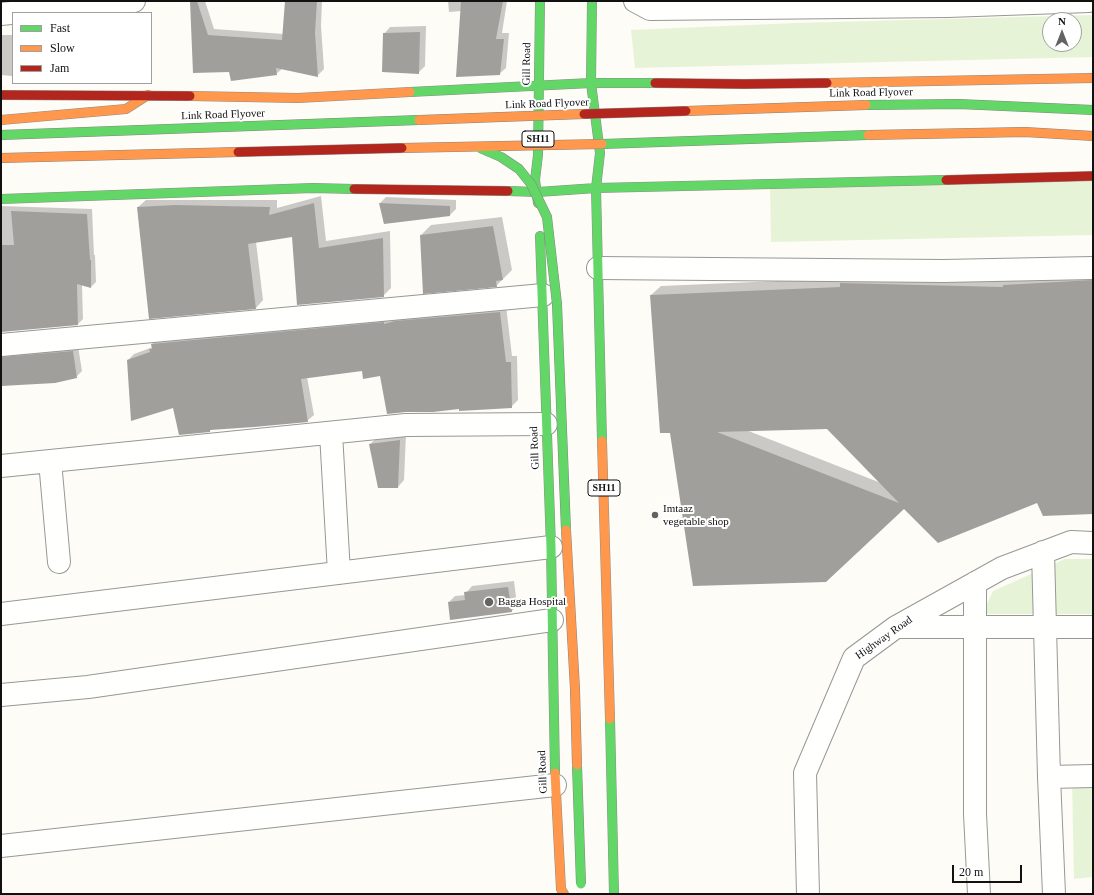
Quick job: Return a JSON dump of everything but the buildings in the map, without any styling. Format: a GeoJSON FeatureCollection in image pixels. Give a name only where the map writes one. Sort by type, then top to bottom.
{"type":"FeatureCollection","features":[{"type":"Feature","properties":{"kind":"main road","name":"Gill Road"},"geometry":{"type":"LineString","coordinates":[[540,1],[538,155],[536,180],[538,192],[543,295],[551,546],[555,785],[561,889],[564,894]]}},
{"type":"Feature","properties":{"kind":"main road","name":"SH11"},"geometry":{"type":"LineString","coordinates":[[592,1],[591,83],[600,154],[596,188],[614,894]]}},
{"type":"Feature","properties":{"kind":"main road"},"geometry":{"type":"LineString","coordinates":[[1,95],[148,94],[298,98],[591,83],[744,84],[1093,78]]}},
{"type":"Feature","properties":{"kind":"main road"},"geometry":{"type":"LineString","coordinates":[[1,120],[126,109],[148,94]]}},
{"type":"Feature","properties":{"kind":"main road","name":"Link Road Flyover"},"geometry":{"type":"LineString","coordinates":[[1,135],[815,106],[959,104],[1093,110]]}},
{"type":"Feature","properties":{"kind":"main road"},"geometry":{"type":"LineString","coordinates":[[1,158],[1017,132],[1093,136]]}},
{"type":"Feature","properties":{"kind":"main road"},"geometry":{"type":"LineString","coordinates":[[477,147],[501,157],[519,170],[531,184],[547,217],[557,304],[574,689],[581,894]]}},
{"type":"Feature","properties":{"kind":"main road"},"geometry":{"type":"LineString","coordinates":[[1,199],[313,188],[538,192],[596,188],[1093,176]]}},
{"type":"Feature","properties":{"kind":"street"},"geometry":{"type":"LineString","coordinates":[[21,12],[134,1]]}},
{"type":"Feature","properties":{"kind":"street"},"geometry":{"type":"LineString","coordinates":[[645,4],[948,6],[1089,1]]}},
{"type":"Feature","properties":{"kind":"street"},"geometry":{"type":"LineString","coordinates":[[1,14],[12,13]]}},
{"type":"Feature","properties":{"kind":"street"},"geometry":{"type":"LineString","coordinates":[[598,268],[944,271],[1093,268]]}},
{"type":"Feature","properties":{"kind":"street"},"geometry":{"type":"LineString","coordinates":[[1,345],[543,295]]}},
{"type":"Feature","properties":{"kind":"street"},"geometry":{"type":"LineString","coordinates":[[1,466],[406,425],[546,424]]}},
{"type":"Feature","properties":{"kind":"street"},"geometry":{"type":"LineString","coordinates":[[331,432],[339,573]]}},
{"type":"Feature","properties":{"kind":"street"},"geometry":{"type":"LineString","coordinates":[[50,461],[59,562]]}},
{"type":"Feature","properties":{"kind":"street","name":"Highway Road"},"geometry":{"type":"LineString","coordinates":[[808,894],[805,773],[854,658],[896,627],[1002,568],[1071,542],[1093,543]]}},
{"type":"Feature","properties":{"kind":"street"},"geometry":{"type":"LineString","coordinates":[[1,614],[551,546]]}},
{"type":"Feature","properties":{"kind":"street"},"geometry":{"type":"LineString","coordinates":[[1044,552],[1049,777],[1054,894]]}},
{"type":"Feature","properties":{"kind":"street"},"geometry":{"type":"LineString","coordinates":[[975,583],[975,814],[980,894]]}},
{"type":"Feature","properties":{"kind":"street"},"geometry":{"type":"LineString","coordinates":[[1,695],[88,687],[552,620]]}},
{"type":"Feature","properties":{"kind":"street"},"geometry":{"type":"LineString","coordinates":[[896,627],[1093,627]]}},
{"type":"Feature","properties":{"kind":"street"},"geometry":{"type":"LineString","coordinates":[[1049,777],[1093,776]]}},
{"type":"Feature","properties":{"kind":"street"},"geometry":{"type":"LineString","coordinates":[[1,846],[555,785]]}},
{"type":"Feature","properties":{"kind":"green space"},"geometry":{"type":"Polygon","coordinates":[[[1082,15],[1093,15],[1093,57],[635,68],[631,30],[796,23],[1042,16],[1042,52],[1082,52],[1082,15]]]}},
{"type":"Feature","properties":{"kind":"green space"},"geometry":{"type":"Polygon","coordinates":[[[1093,175],[1093,235],[771,242],[770,182],[1093,175]]]}},
{"type":"Feature","properties":{"kind":"green space"},"geometry":{"type":"Polygon","coordinates":[[[1065,559],[1093,559],[1093,614],[982,614],[993,591],[1065,559]]]}},
{"type":"Feature","properties":{"kind":"green space"},"geometry":{"type":"Polygon","coordinates":[[[1093,778],[1093,877],[1074,879],[1072,780],[1093,778]]]}},
{"type":"Feature","properties":{"kind":"traffic: fast"},"geometry":{"type":"LineString","coordinates":[[538,203],[535,180],[538,155],[540,1]]}},
{"type":"Feature","properties":{"kind":"traffic: fast"},"geometry":{"type":"LineString","coordinates":[[592,1],[591,83],[600,153],[596,188],[602,441]]}},
{"type":"Feature","properties":{"kind":"traffic: fast"},"geometry":{"type":"LineString","coordinates":[[410,92],[591,83],[655,83]]}},
{"type":"Feature","properties":{"kind":"traffic: fast"},"geometry":{"type":"LineString","coordinates":[[866,105],[959,104],[1093,110]]}},
{"type":"Feature","properties":{"kind":"traffic: fast"},"geometry":{"type":"LineString","coordinates":[[1,135],[419,120]]}},
{"type":"Feature","properties":{"kind":"traffic: fast"},"geometry":{"type":"LineString","coordinates":[[602,144],[868,135]]}},
{"type":"Feature","properties":{"kind":"traffic: fast"},"geometry":{"type":"LineString","coordinates":[[480,148],[501,157],[519,169],[531,184],[547,217],[557,304],[566,530]]}},
{"type":"Feature","properties":{"kind":"traffic: fast"},"geometry":{"type":"LineString","coordinates":[[508,191],[538,192],[596,188],[946,180]]}},
{"type":"Feature","properties":{"kind":"traffic: fast"},"geometry":{"type":"LineString","coordinates":[[1,199],[313,188],[354,189]]}},
{"type":"Feature","properties":{"kind":"traffic: fast"},"geometry":{"type":"LineString","coordinates":[[540,236],[551,547],[555,773]]}},
{"type":"Feature","properties":{"kind":"traffic: fast"},"geometry":{"type":"LineString","coordinates":[[610,719],[614,894]]}},
{"type":"Feature","properties":{"kind":"traffic: fast"},"geometry":{"type":"LineString","coordinates":[[577,765],[581,884]]}},
{"type":"Feature","properties":{"kind":"traffic: slow"},"geometry":{"type":"LineString","coordinates":[[827,83],[1093,78]]}},
{"type":"Feature","properties":{"kind":"traffic: slow"},"geometry":{"type":"LineString","coordinates":[[190,96],[298,98],[410,92]]}},
{"type":"Feature","properties":{"kind":"traffic: slow"},"geometry":{"type":"LineString","coordinates":[[1,120],[126,109],[148,95]]}},
{"type":"Feature","properties":{"kind":"traffic: slow"},"geometry":{"type":"LineString","coordinates":[[686,111],[866,105]]}},
{"type":"Feature","properties":{"kind":"traffic: slow"},"geometry":{"type":"LineString","coordinates":[[419,120],[584,114]]}},
{"type":"Feature","properties":{"kind":"traffic: slow"},"geometry":{"type":"LineString","coordinates":[[868,135],[1025,132],[1093,136]]}},
{"type":"Feature","properties":{"kind":"traffic: slow"},"geometry":{"type":"LineString","coordinates":[[402,148],[602,144]]}},
{"type":"Feature","properties":{"kind":"traffic: slow"},"geometry":{"type":"LineString","coordinates":[[1,158],[238,152]]}},
{"type":"Feature","properties":{"kind":"traffic: slow"},"geometry":{"type":"LineString","coordinates":[[602,441],[610,719]]}},
{"type":"Feature","properties":{"kind":"traffic: slow"},"geometry":{"type":"LineString","coordinates":[[566,530],[575,689],[577,765]]}},
{"type":"Feature","properties":{"kind":"traffic: slow"},"geometry":{"type":"LineString","coordinates":[[555,773],[561,889],[564,894]]}},
{"type":"Feature","properties":{"kind":"traffic: jam"},"geometry":{"type":"LineString","coordinates":[[655,83],[827,83]]}},
{"type":"Feature","properties":{"kind":"traffic: jam"},"geometry":{"type":"LineString","coordinates":[[1,95],[190,96]]}},
{"type":"Feature","properties":{"kind":"traffic: jam"},"geometry":{"type":"LineString","coordinates":[[584,114],[686,111]]}},
{"type":"Feature","properties":{"kind":"traffic: jam"},"geometry":{"type":"LineString","coordinates":[[238,152],[402,148]]}},
{"type":"Feature","properties":{"kind":"traffic: jam"},"geometry":{"type":"LineString","coordinates":[[946,180],[1093,176]]}},
{"type":"Feature","properties":{"kind":"traffic: jam"},"geometry":{"type":"LineString","coordinates":[[354,189],[508,191]]}},
{"type":"Feature","properties":{"kind":"place","name":"Imtaaz vegetable shop"},"geometry":{"type":"Point","coordinates":[655,515]}},
{"type":"Feature","properties":{"kind":"place","name":"Bagga Hospital"},"geometry":{"type":"Point","coordinates":[489,602]}}]}
